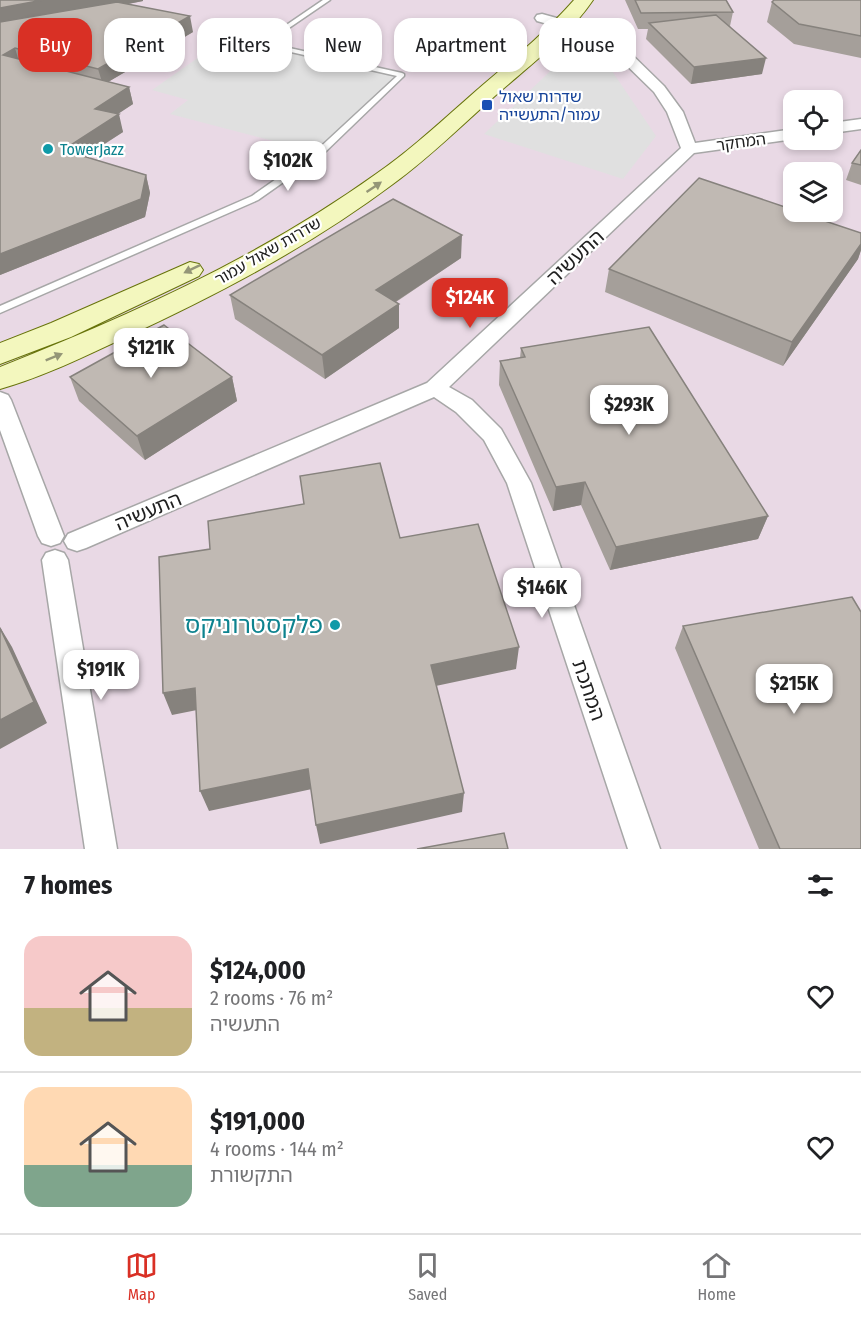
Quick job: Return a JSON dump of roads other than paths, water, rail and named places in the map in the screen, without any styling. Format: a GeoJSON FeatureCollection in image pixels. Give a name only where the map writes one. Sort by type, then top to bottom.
{"type":"FeatureCollection","features":[{"type":"Feature","properties":{"kind":"street","name":"שדרות שאול עמור"},"geometry":{"type":"LineString","coordinates":[[0,354],[123,303],[228,250],[362,170],[554,14],[584,0]]}},
{"type":"Feature","properties":{"kind":"street","name":"שדרות שאול עמור"},"geometry":{"type":"LineString","coordinates":[[0,379],[75,349],[218,281],[290,241],[339,210],[385,179],[429,143],[554,14]]}},
{"type":"Feature","properties":{"kind":"street"},"geometry":{"type":"LineString","coordinates":[[554,14],[618,49],[659,89],[675,112],[689,149]]}},
{"type":"Feature","properties":{"kind":"street"},"geometry":{"type":"LineString","coordinates":[[843,126],[861,124]]}},
{"type":"Feature","properties":{"kind":"street","name":"המחקר"},"geometry":{"type":"LineString","coordinates":[[689,149],[783,136]]}},
{"type":"Feature","properties":{"kind":"street","name":"התעשיה"},"geometry":{"type":"LineString","coordinates":[[53,548],[72,553],[77,541],[435,388],[689,149]]}},
{"type":"Feature","properties":{"kind":"street","name":"המתכת"},"geometry":{"type":"LineString","coordinates":[[435,388],[464,406],[493,435],[519,483],[644,849]]}},
{"type":"Feature","properties":{"kind":"street"},"geometry":{"type":"LineString","coordinates":[[0,400],[53,548],[101,849]]}},
{"type":"Feature","properties":{"kind":"lane"},"geometry":{"type":"LineString","coordinates":[[0,310],[255,198],[319,153],[402,75],[262,44],[327,0]]}},
{"type":"Feature","properties":{"kind":"place","name":"שדרות שאול עמור/התעשייה"},"geometry":{"type":"Point","coordinates":[487,105]}},
{"type":"Feature","properties":{"kind":"place","name":"TowerJazz"},"geometry":{"type":"Point","coordinates":[48,149]}},
{"type":"Feature","properties":{"kind":"place","name":"פלקסטרוניקס"},"geometry":{"type":"Point","coordinates":[335,625]}}]}
